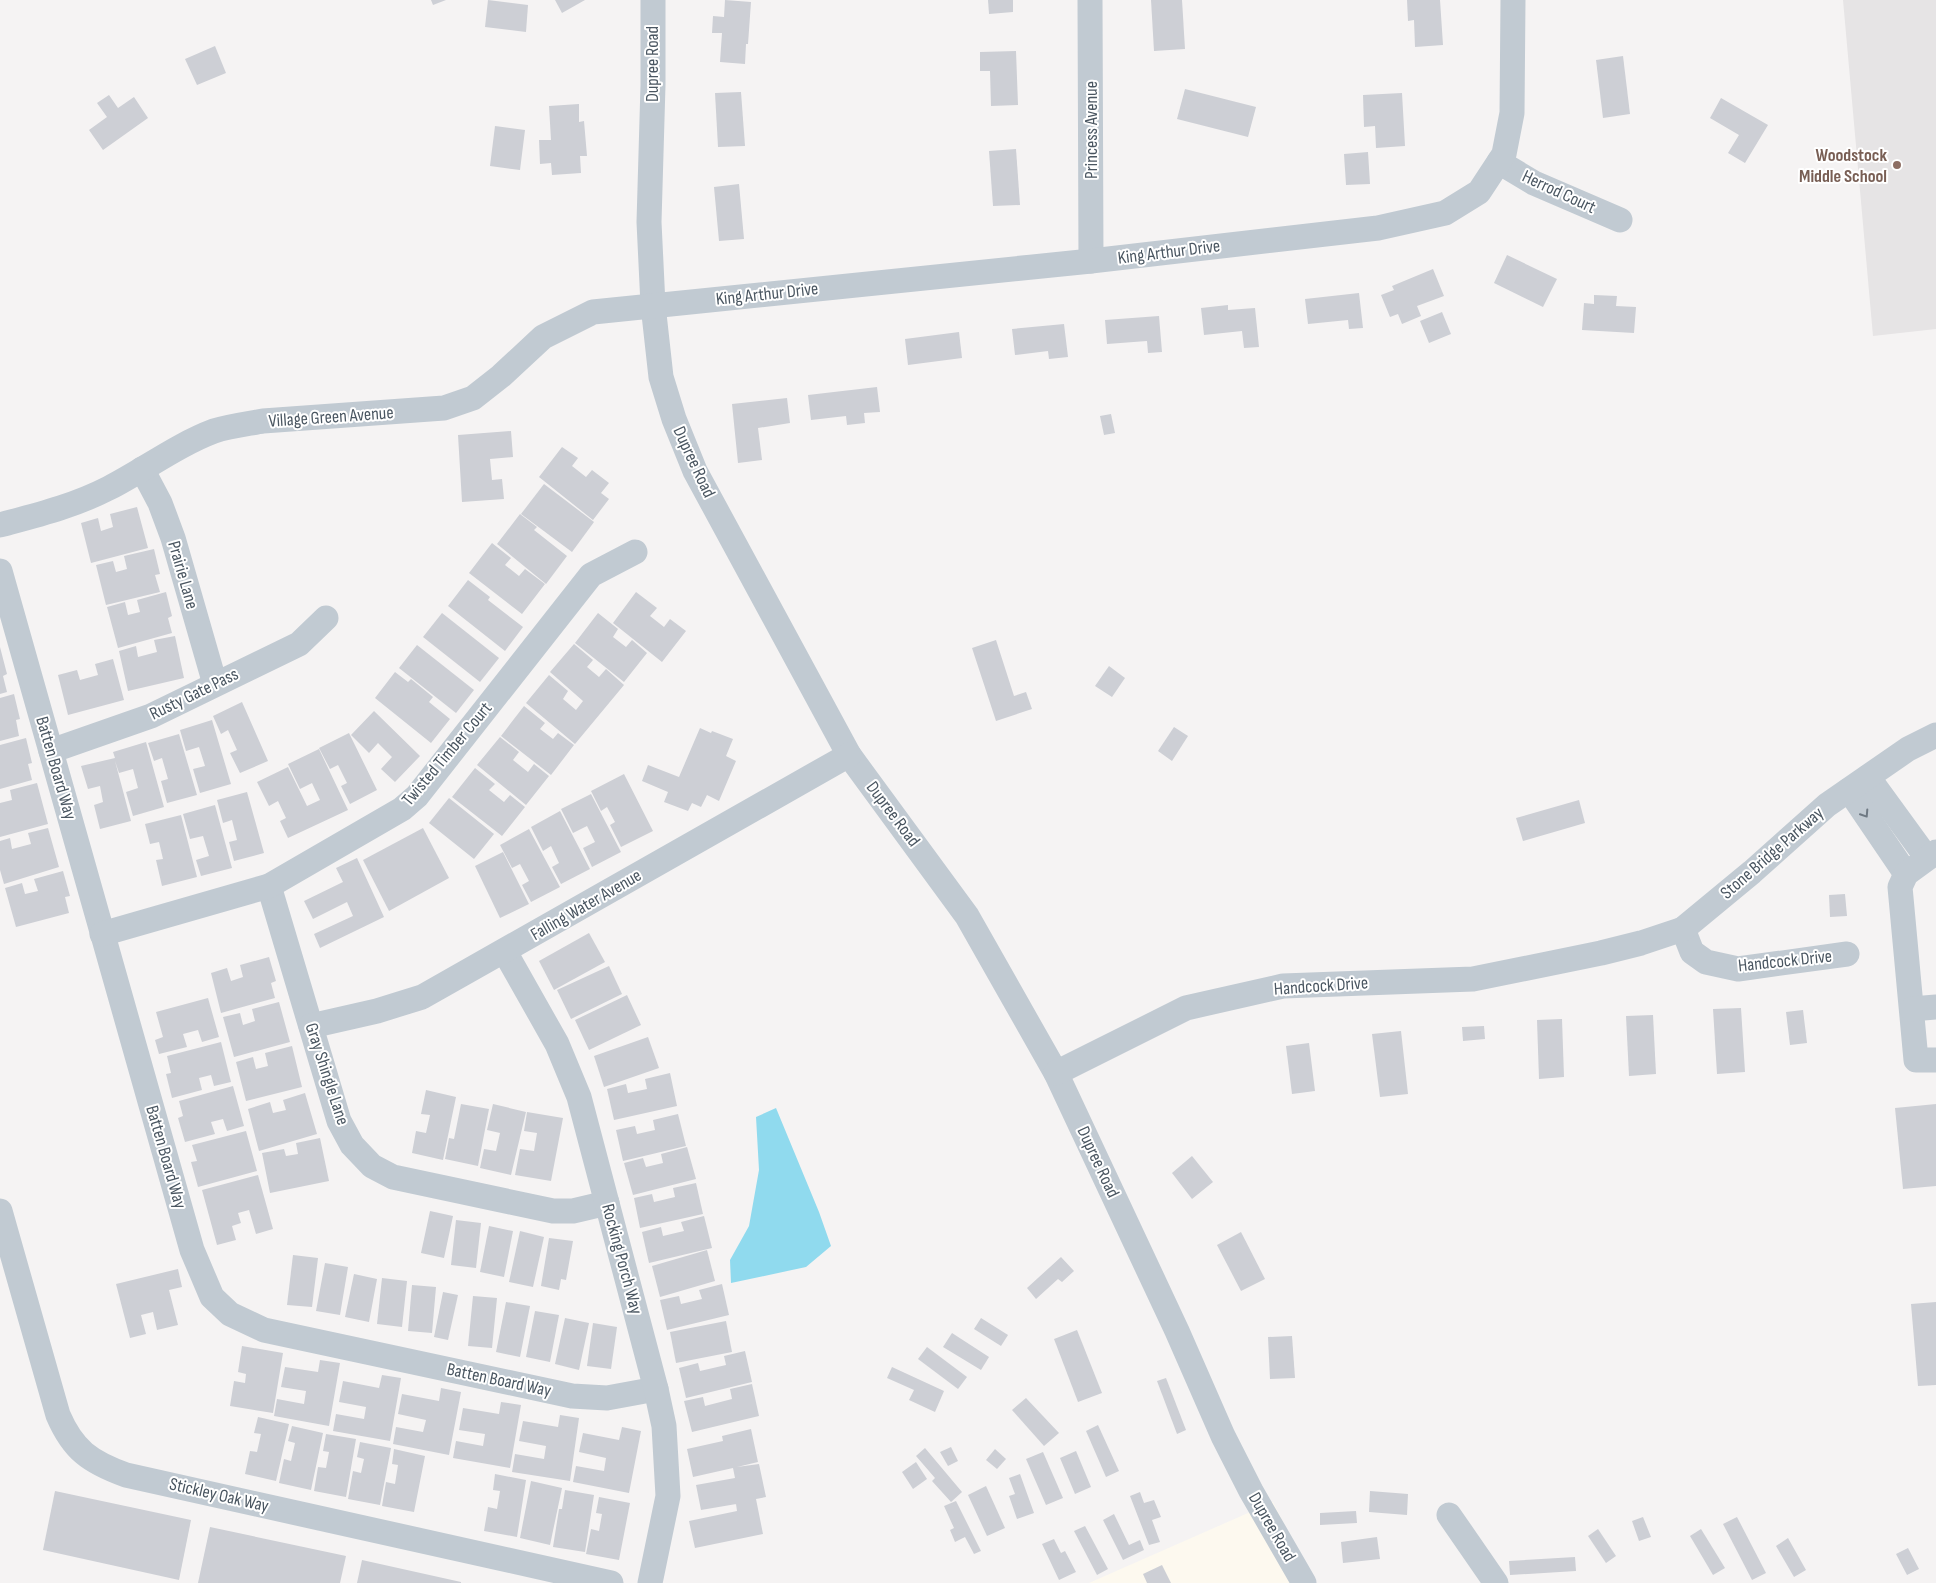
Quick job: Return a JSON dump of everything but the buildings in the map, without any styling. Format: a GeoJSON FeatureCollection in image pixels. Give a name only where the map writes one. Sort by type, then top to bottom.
{"type":"FeatureCollection","features":[{"type":"Feature","properties":{"kind":"street","name":"Dupree Road"},"geometry":{"type":"LineString","coordinates":[[652,0],[653,85],[649,222],[653,305],[661,377],[674,419],[696,471],[849,755],[967,916],[1056,1074],[1177,1331],[1223,1436],[1251,1491],[1304,1583]]}},
{"type":"Feature","properties":{"kind":"street","name":"Princess Avenue"},"geometry":{"type":"LineString","coordinates":[[1090,0],[1092,261]]}},
{"type":"Feature","properties":{"kind":"street","name":"King Arthur Drive"},"geometry":{"type":"LineString","coordinates":[[653,305],[1092,261],[1378,228],[1445,213],[1479,192],[1504,154],[1512,113],[1514,0]]}},
{"type":"Feature","properties":{"kind":"street","name":"Herrod Court"},"geometry":{"type":"LineString","coordinates":[[1499,162],[1534,183],[1620,220]]}},
{"type":"Feature","properties":{"kind":"street","name":"Village Green Avenue"},"geometry":{"type":"LineString","coordinates":[[0,525],[82,500],[142,470],[194,440],[215,431],[263,421],[444,408],[473,398],[501,376],[543,337],[585,316],[594,312],[653,305]]}},
{"type":"Feature","properties":{"kind":"street","name":"Prairie Lane"},"geometry":{"type":"LineString","coordinates":[[142,470],[160,502],[173,538],[215,684]]}},
{"type":"Feature","properties":{"kind":"street","name":"Twisted Timber Court"},"geometry":{"type":"LineString","coordinates":[[102,934],[269,886],[402,809],[417,796],[591,575],[635,552]]}},
{"type":"Feature","properties":{"kind":"street","name":"Batten Board Way"},"geometry":{"type":"LineString","coordinates":[[0,571],[192,1250],[212,1297],[230,1314],[264,1330],[572,1396],[607,1398],[656,1389]]}},
{"type":"Feature","properties":{"kind":"street","name":"Rusty Gate Pass"},"geometry":{"type":"LineString","coordinates":[[51,751],[151,716],[299,644],[326,618]]}},
{"type":"Feature","properties":{"kind":"street","name":"Stone Bridge Parkway"},"geometry":{"type":"LineString","coordinates":[[1601,953],[1641,943],[1682,929],[1752,872],[1827,805],[1908,749],[1936,735]]}},
{"type":"Feature","properties":{"kind":"street","name":"Falling Water Avenue"},"geometry":{"type":"LineString","coordinates":[[311,1026],[377,1011],[422,997],[505,952],[849,755]]}},
{"type":"Feature","properties":{"kind":"street"},"geometry":{"type":"LineString","coordinates":[[1859,784],[1932,855],[1906,874],[1900,887],[1924,1008],[1916,1060],[1936,1060]]}},
{"type":"Feature","properties":{"kind":"street"},"geometry":{"type":"LineString","coordinates":[[1859,784],[1906,874]]}},
{"type":"Feature","properties":{"kind":"street","name":"Gray Shingle Lane"},"geometry":{"type":"LineString","coordinates":[[269,886],[339,1121],[352,1145],[372,1166],[393,1177],[553,1211],[573,1210],[607,1203]]}},
{"type":"Feature","properties":{"kind":"street","name":"Handcock Drive"},"geometry":{"type":"LineString","coordinates":[[1682,929],[1692,952],[1706,962],[1738,969],[1847,954]]}},
{"type":"Feature","properties":{"kind":"street","name":"Rocking Porch Way"},"geometry":{"type":"LineString","coordinates":[[505,952],[557,1044],[579,1097],[656,1389],[664,1426],[668,1496],[650,1583]]}},
{"type":"Feature","properties":{"kind":"street","name":"Handcock Drive"},"geometry":{"type":"LineString","coordinates":[[1056,1074],[1186,1008],[1283,986],[1473,979],[1601,953]]}},
{"type":"Feature","properties":{"kind":"street","name":"Stickley Oak Way"},"geometry":{"type":"LineString","coordinates":[[0,1211],[58,1415],[66,1435],[82,1452],[103,1466],[126,1474],[611,1583]]}},
{"type":"Feature","properties":{"kind":"street"},"geometry":{"type":"LineString","coordinates":[[1449,1516],[1496,1583]]}},
{"type":"Feature","properties":{"kind":"shaded area","name":"Woodstock Middle School"},"geometry":{"type":"Polygon","coordinates":[[[1843,0],[1936,0],[1936,329],[1873,336],[1843,0]]]}},
{"type":"Feature","properties":{"kind":"shaded area"},"geometry":{"type":"Polygon","coordinates":[[[1273,1502],[1314,1583],[1089,1583],[1273,1502]]]}},
{"type":"Feature","properties":{"kind":"water"},"geometry":{"type":"Polygon","coordinates":[[[776,1108],[831,1246],[806,1267],[731,1283],[730,1260],[749,1226],[759,1170],[756,1117],[776,1108]]]}},
{"type":"Feature","properties":{"kind":"place","name":"Woodstock Middle School"},"geometry":{"type":"Point","coordinates":[1897,165]}}]}
